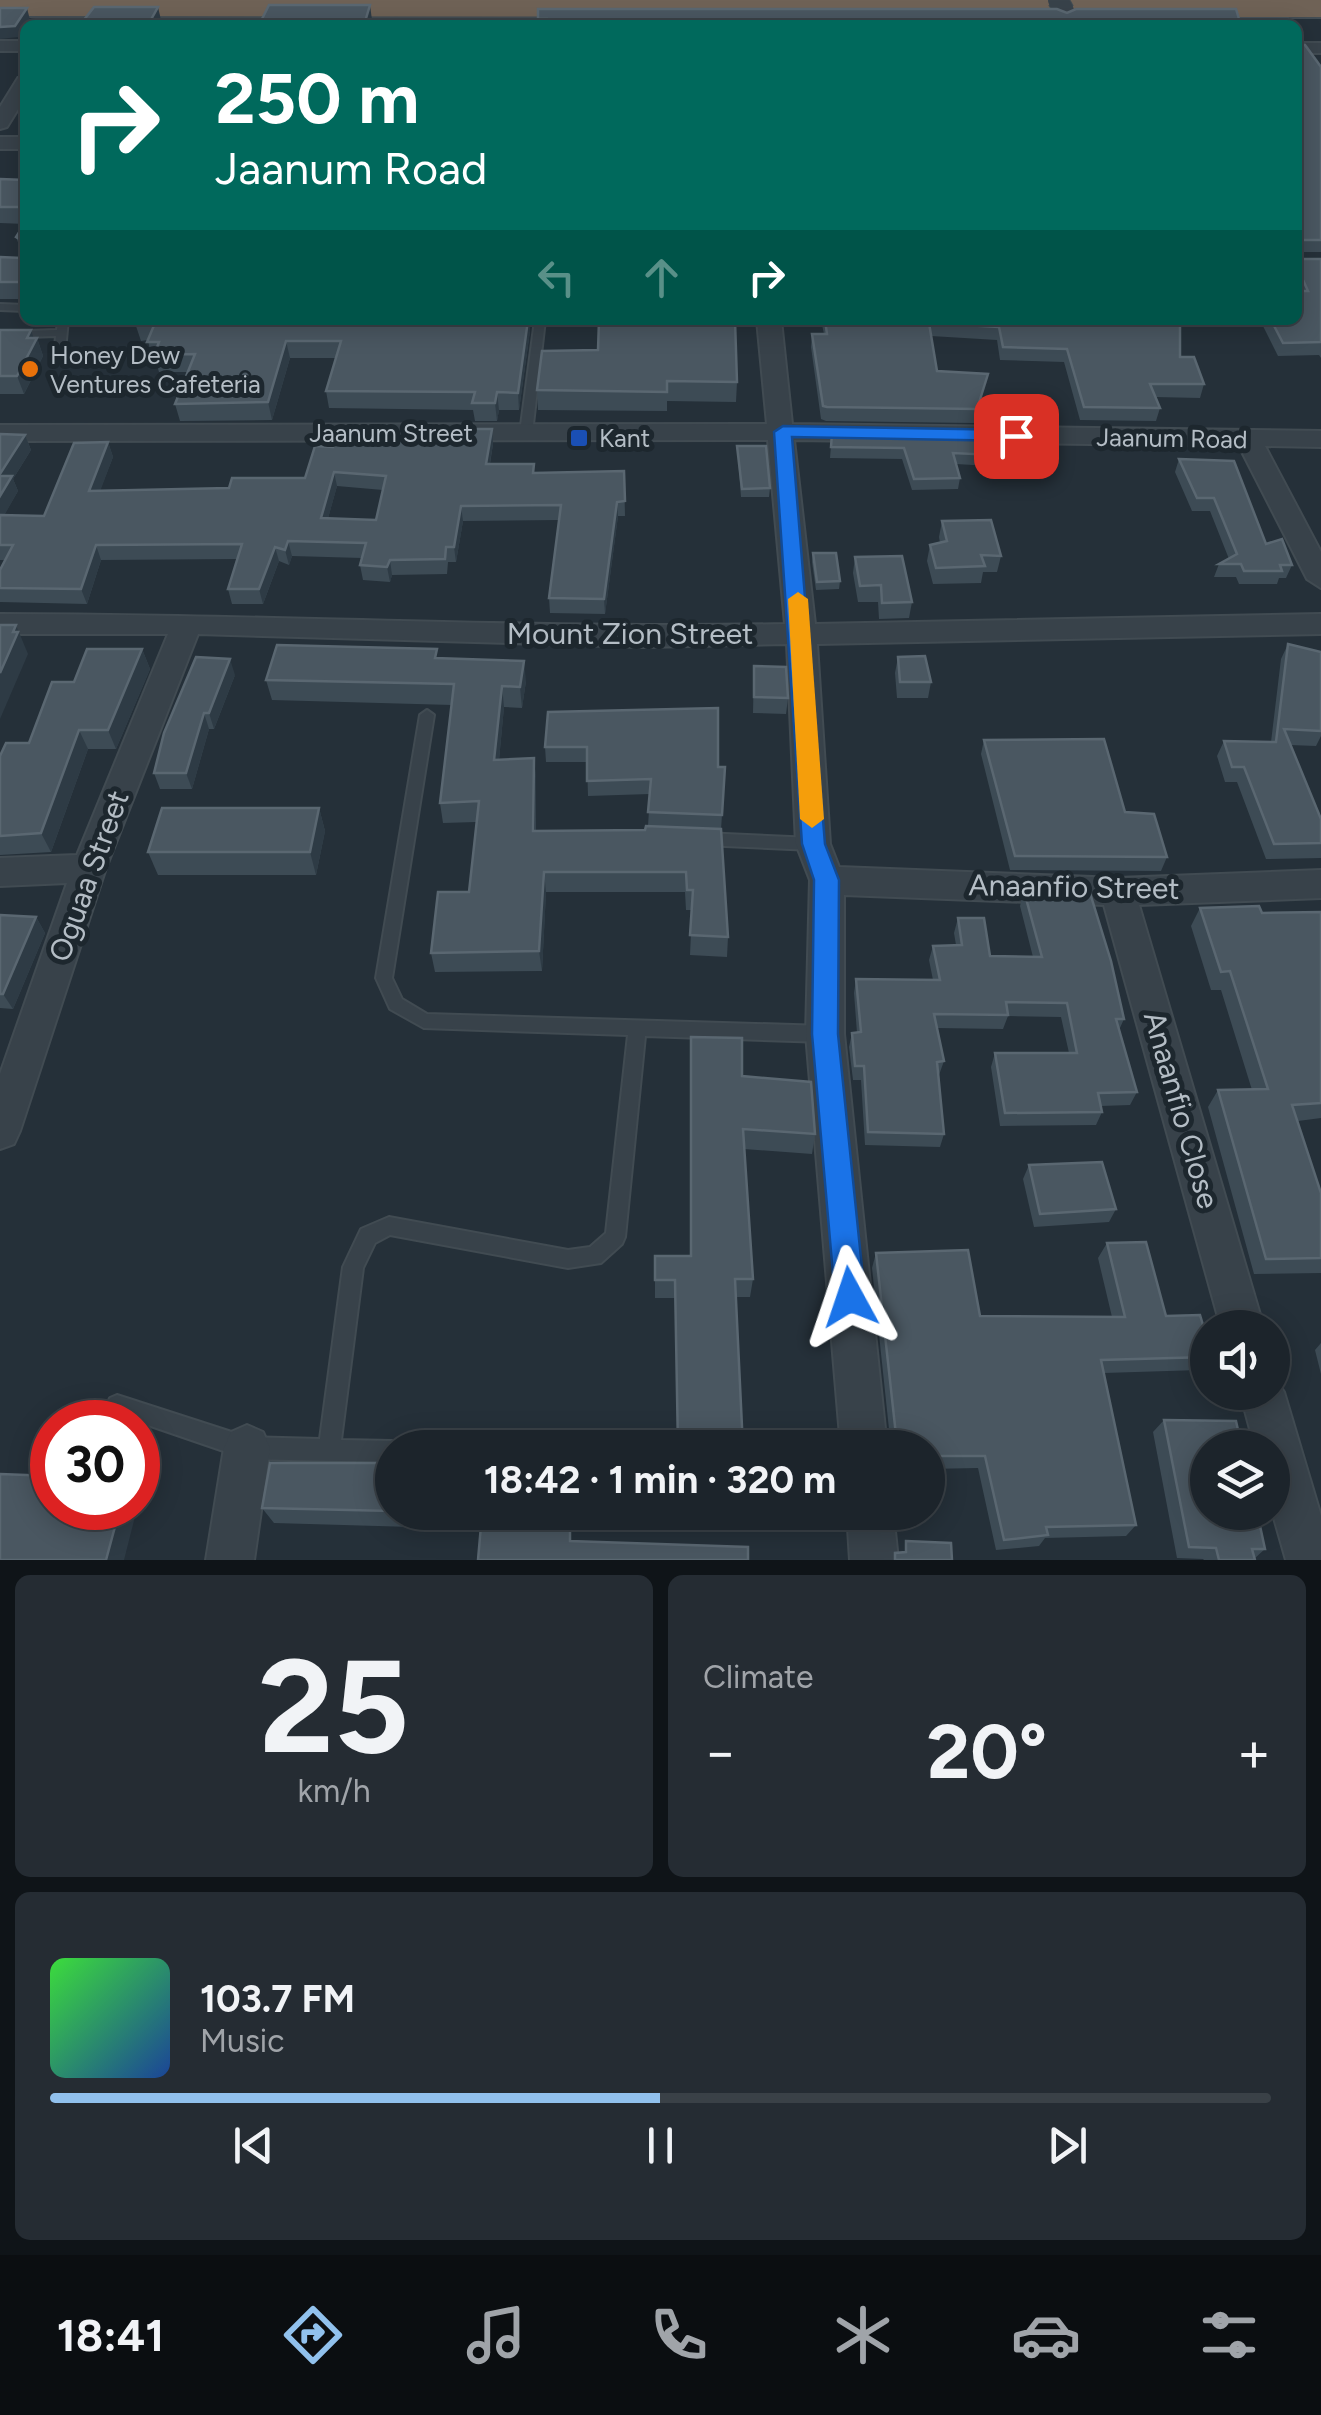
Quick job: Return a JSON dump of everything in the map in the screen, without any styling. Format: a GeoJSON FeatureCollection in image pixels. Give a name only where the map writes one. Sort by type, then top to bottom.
{"type":"FeatureCollection","features":[{"type":"Feature","properties":{"kind":"highway"},"geometry":{"type":"LineString","coordinates":[[0,7],[1321,8]]}},
{"type":"Feature","properties":{"kind":"street"},"geometry":{"type":"LineString","coordinates":[[0,124],[20,90]]}},
{"type":"Feature","properties":{"kind":"street"},"geometry":{"type":"LineString","coordinates":[[770,325],[783,432],[820,862],[825,1034],[862,1430]]}},
{"type":"Feature","properties":{"kind":"street","name":"Jaanum Street"},"geometry":{"type":"LineString","coordinates":[[0,433],[783,432]]}},
{"type":"Feature","properties":{"kind":"street","name":"Jaanum Road"},"geometry":{"type":"LineString","coordinates":[[783,432],[1321,439]]}},
{"type":"Feature","properties":{"kind":"street"},"geometry":{"type":"LineString","coordinates":[[1250,440],[1321,579]]}},
{"type":"Feature","properties":{"kind":"street","name":"Mount Zion Street"},"geometry":{"type":"LineString","coordinates":[[0,624],[187,624],[643,637],[1321,624]]}},
{"type":"Feature","properties":{"kind":"street","name":"Oguaa Street"},"geometry":{"type":"LineString","coordinates":[[0,1131],[89,868],[187,624]]}},
{"type":"Feature","properties":{"kind":"street","name":"Anaanfio Street"},"geometry":{"type":"LineString","coordinates":[[820,862],[1118,892],[1321,884]]}},
{"type":"Feature","properties":{"kind":"street"},"geometry":{"type":"LineString","coordinates":[[0,872],[89,868]]}},
{"type":"Feature","properties":{"kind":"street","name":"Anaanfio Close"},"geometry":{"type":"LineString","coordinates":[[1118,892],[1238,1310]]}},
{"type":"Feature","properties":{"kind":"street"},"geometry":{"type":"LineString","coordinates":[[1267,1410],[1310,1560]]}},
{"type":"Feature","properties":{"kind":"street"},"geometry":{"type":"LineString","coordinates":[[230,1560],[247,1448]]}},
{"type":"Feature","properties":{"kind":"street"},"geometry":{"type":"LineString","coordinates":[[872,1530],[874,1560]]}},
{"type":"Feature","properties":{"kind":"lane"},"geometry":{"type":"LineString","coordinates":[[526,433],[539,325]]}},
{"type":"Feature","properties":{"kind":"lane"},"geometry":{"type":"LineString","coordinates":[[0,335],[61,326],[62,348]]}},
{"type":"Feature","properties":{"kind":"lane"},"geometry":{"type":"LineString","coordinates":[[427,715],[384,978],[396,1004],[424,1020],[825,1034]]}},
{"type":"Feature","properties":{"kind":"lane"},"geometry":{"type":"LineString","coordinates":[[694,839],[820,862]]}},
{"type":"Feature","properties":{"kind":"lane"},"geometry":{"type":"LineString","coordinates":[[328,1450],[353,1267],[368,1236],[390,1226],[568,1260],[594,1256],[615,1238],[638,1029]]}},
{"type":"Feature","properties":{"kind":"lane"},"geometry":{"type":"LineString","coordinates":[[160,1419],[247,1448],[375,1451]]}},
{"type":"Feature","properties":{"kind":"building"},"geometry":{"type":"Polygon","coordinates":[[[269,5],[370,5],[366,20],[262,20],[269,5]]]}},
{"type":"Feature","properties":{"kind":"building"},"geometry":{"type":"Polygon","coordinates":[[[94,7],[158,7],[151,20],[84,20],[94,7]]]}},
{"type":"Feature","properties":{"kind":"building"},"geometry":{"type":"Polygon","coordinates":[[[0,8],[27,8],[15,26],[0,27],[0,8]]]}},
{"type":"Feature","properties":{"kind":"building"},"geometry":{"type":"Polygon","coordinates":[[[538,9],[1057,9],[1067,13],[1076,9],[1236,9],[1239,19],[1288,20],[547,20],[538,19],[538,9]]]}},
{"type":"Feature","properties":{"kind":"building"},"geometry":{"type":"Polygon","coordinates":[[[1302,44],[1321,67],[1321,240],[1302,240],[1302,44]]]}},
{"type":"Feature","properties":{"kind":"building"},"geometry":{"type":"Polygon","coordinates":[[[0,179],[20,180],[20,207],[0,207],[0,179]]]}},
{"type":"Feature","properties":{"kind":"building"},"geometry":{"type":"Polygon","coordinates":[[[0,257],[20,258],[20,282],[0,282],[0,257]]]}},
{"type":"Feature","properties":{"kind":"building"},"geometry":{"type":"Polygon","coordinates":[[[1302,259],[1321,259],[1321,342],[1283,343],[1274,325],[1302,325],[1302,291],[1308,291],[1302,278],[1302,259]]]}},
{"type":"Feature","properties":{"kind":"building"},"geometry":{"type":"Polygon","coordinates":[[[154,325],[527,325],[518,393],[497,392],[495,403],[472,403],[475,392],[326,391],[341,341],[286,341],[268,402],[175,404],[195,354],[154,355],[159,342],[147,342],[154,325]]]}},
{"type":"Feature","properties":{"kind":"building"},"geometry":{"type":"Polygon","coordinates":[[[599,325],[735,325],[737,382],[667,381],[667,392],[537,390],[542,351],[598,350],[599,325]]]}},
{"type":"Feature","properties":{"kind":"building"},"geometry":{"type":"Polygon","coordinates":[[[826,325],[929,325],[937,371],[988,374],[977,409],[823,406],[812,334],[827,334],[826,325]]]}},
{"type":"Feature","properties":{"kind":"building"},"geometry":{"type":"Polygon","coordinates":[[[964,325],[1180,325],[1180,357],[1194,357],[1204,384],[1150,384],[1160,408],[1084,407],[1067,349],[1003,347],[999,327],[964,325]]]}},
{"type":"Feature","properties":{"kind":"building"},"geometry":{"type":"Polygon","coordinates":[[[0,330],[31,330],[27,338],[37,338],[17,376],[0,376],[0,330]]]}},
{"type":"Feature","properties":{"kind":"building"},"geometry":{"type":"Polygon","coordinates":[[[468,429],[492,429],[486,464],[534,464],[533,473],[624,471],[625,501],[617,502],[604,599],[549,598],[561,505],[461,506],[454,547],[446,547],[445,559],[390,560],[387,567],[360,565],[366,543],[288,541],[285,550],[275,547],[259,589],[228,589],[242,544],[96,545],[81,589],[0,588],[0,570],[13,545],[0,545],[0,515],[44,516],[74,443],[108,442],[89,491],[229,488],[232,478],[305,478],[315,446],[333,447],[336,437],[466,441],[468,429]],[[334,472],[321,518],[376,520],[386,476],[334,472]]]}},
{"type":"Feature","properties":{"kind":"building"},"geometry":{"type":"Polygon","coordinates":[[[832,433],[983,435],[993,455],[953,453],[960,478],[914,479],[904,448],[831,447],[832,433]]]}},
{"type":"Feature","properties":{"kind":"building"},"geometry":{"type":"Polygon","coordinates":[[[0,434],[25,435],[0,474],[0,434]]]}},
{"type":"Feature","properties":{"kind":"building"},"geometry":{"type":"Polygon","coordinates":[[[737,446],[766,446],[770,488],[742,489],[737,446]]]}},
{"type":"Feature","properties":{"kind":"building"},"geometry":{"type":"Polygon","coordinates":[[[1179,459],[1234,461],[1266,544],[1282,539],[1292,565],[1280,565],[1282,571],[1244,571],[1241,564],[1219,564],[1237,554],[1214,498],[1197,498],[1179,459]]]}},
{"type":"Feature","properties":{"kind":"building"},"geometry":{"type":"Polygon","coordinates":[[[0,476],[12,476],[0,496],[0,476]]]}},
{"type":"Feature","properties":{"kind":"building"},"geometry":{"type":"Polygon","coordinates":[[[991,520],[1001,556],[981,555],[985,566],[936,568],[930,545],[947,541],[942,521],[991,520]]]}},
{"type":"Feature","properties":{"kind":"building"},"geometry":{"type":"Polygon","coordinates":[[[813,553],[836,553],[840,581],[817,582],[813,553]]]}},
{"type":"Feature","properties":{"kind":"building"},"geometry":{"type":"Polygon","coordinates":[[[902,556],[912,602],[882,603],[881,585],[860,586],[855,557],[902,556]]]}},
{"type":"Feature","properties":{"kind":"building"},"geometry":{"type":"Polygon","coordinates":[[[0,625],[16,625],[13,632],[18,632],[0,673],[0,625]]]}},
{"type":"Feature","properties":{"kind":"building"},"geometry":{"type":"Polygon","coordinates":[[[1288,644],[1321,652],[1321,731],[1284,729],[1321,819],[1321,843],[1274,844],[1244,767],[1232,767],[1224,741],[1276,742],[1288,644]]]}},
{"type":"Feature","properties":{"kind":"building"},"geometry":{"type":"Polygon","coordinates":[[[277,645],[437,649],[435,658],[524,661],[520,687],[502,686],[494,760],[534,758],[533,831],[645,830],[646,826],[721,829],[728,937],[690,935],[693,890],[687,890],[686,872],[544,872],[539,951],[431,953],[438,892],[469,892],[479,801],[440,803],[454,684],[266,680],[277,645]]]}},
{"type":"Feature","properties":{"kind":"building"},"geometry":{"type":"Polygon","coordinates":[[[87,649],[142,649],[108,730],[79,730],[41,833],[0,836],[0,756],[6,743],[29,743],[52,682],[74,682],[87,649]]]}},
{"type":"Feature","properties":{"kind":"building"},"geometry":{"type":"Polygon","coordinates":[[[925,656],[931,682],[900,682],[898,657],[925,656]]]}},
{"type":"Feature","properties":{"kind":"building"},"geometry":{"type":"Polygon","coordinates":[[[196,657],[230,659],[209,713],[204,713],[186,773],[154,773],[164,733],[196,657]]]}},
{"type":"Feature","properties":{"kind":"building"},"geometry":{"type":"Polygon","coordinates":[[[754,666],[786,667],[788,698],[754,697],[754,666]]]}},
{"type":"Feature","properties":{"kind":"building"},"geometry":{"type":"Polygon","coordinates":[[[718,708],[718,767],[725,767],[722,815],[648,812],[651,779],[587,781],[587,747],[545,747],[548,712],[718,708]]]}},
{"type":"Feature","properties":{"kind":"building"},"geometry":{"type":"Polygon","coordinates":[[[1104,739],[1125,812],[1154,814],[1167,857],[1015,856],[984,740],[1104,739]]]}},
{"type":"Feature","properties":{"kind":"building"},"geometry":{"type":"Polygon","coordinates":[[[162,808],[319,808],[310,852],[148,852],[162,808]]]}},
{"type":"Feature","properties":{"kind":"building"},"geometry":{"type":"Polygon","coordinates":[[[1024,891],[1090,893],[1111,961],[1124,1019],[1116,1019],[1137,1092],[1098,1093],[1102,1112],[1005,1113],[995,1053],[1077,1053],[1067,1003],[1006,1002],[1008,1015],[934,1014],[944,1061],[937,1062],[944,1134],[868,1132],[864,1066],[855,1066],[852,1033],[861,1032],[856,979],[940,980],[933,946],[962,945],[958,918],[984,918],[990,956],[1042,957],[1024,891]]]}},
{"type":"Feature","properties":{"kind":"building"},"geometry":{"type":"Polygon","coordinates":[[[1259,906],[1262,913],[1321,912],[1321,1103],[1292,1105],[1321,1193],[1321,1258],[1266,1259],[1218,1090],[1268,1089],[1230,971],[1221,972],[1200,908],[1259,906]]]}},
{"type":"Feature","properties":{"kind":"building"},"geometry":{"type":"Polygon","coordinates":[[[0,915],[36,917],[3,994],[0,994],[0,915]]]}},
{"type":"Feature","properties":{"kind":"building"},"geometry":{"type":"Polygon","coordinates":[[[691,1037],[742,1038],[742,1076],[811,1082],[815,1134],[743,1129],[753,1279],[735,1279],[742,1430],[678,1430],[675,1280],[655,1280],[655,1256],[691,1256],[691,1037]]]}},
{"type":"Feature","properties":{"kind":"building"},"geometry":{"type":"Polygon","coordinates":[[[1102,1162],[1116,1209],[1040,1214],[1029,1165],[1102,1162]]]}},
{"type":"Feature","properties":{"kind":"building"},"geometry":{"type":"Polygon","coordinates":[[[1146,1242],[1166,1316],[1190,1315],[1190,1358],[1101,1360],[1136,1525],[1046,1527],[1048,1535],[1004,1540],[985,1456],[945,1456],[945,1430],[895,1430],[876,1253],[968,1250],[980,1316],[1125,1317],[1107,1243],[1146,1242]]]}},
{"type":"Feature","properties":{"kind":"building"},"geometry":{"type":"Polygon","coordinates":[[[1164,1420],[1236,1421],[1238,1430],[1190,1430],[1190,1530],[1261,1530],[1265,1549],[1252,1549],[1255,1560],[1219,1560],[1216,1548],[1189,1547],[1164,1420]]]}},
{"type":"Feature","properties":{"kind":"building"},"geometry":{"type":"Polygon","coordinates":[[[270,1463],[375,1463],[375,1511],[262,1508],[270,1463]]]}},
{"type":"Feature","properties":{"kind":"building"},"geometry":{"type":"Polygon","coordinates":[[[0,1474],[30,1475],[30,1530],[114,1530],[106,1560],[0,1560],[0,1474]]]}},
{"type":"Feature","properties":{"kind":"building"},"geometry":{"type":"Polygon","coordinates":[[[481,1530],[570,1530],[570,1541],[748,1547],[748,1560],[478,1560],[481,1530]]]}},
{"type":"Feature","properties":{"kind":"building"},"geometry":{"type":"Polygon","coordinates":[[[906,1541],[951,1543],[952,1560],[895,1560],[895,1553],[906,1552],[906,1541]]]}},
{"type":"Feature","properties":{"kind":"slow traffic"},"geometry":{"type":"LineString","coordinates":[[798,599],[812,819]]}},
{"type":"Feature","properties":{"kind":"place","name":"Honey Dew Ventures Cafeteria"},"geometry":{"type":"Point","coordinates":[30,369]}},
{"type":"Feature","properties":{"kind":"place","name":"Kant"},"geometry":{"type":"Point","coordinates":[579,438]}},
{"type":"Feature","properties":{"kind":"route"},"geometry":{"type":"LineString","coordinates":[[850,1297],[825,1034],[826,880],[814,844],[783,432],[1016,436]]}}]}
